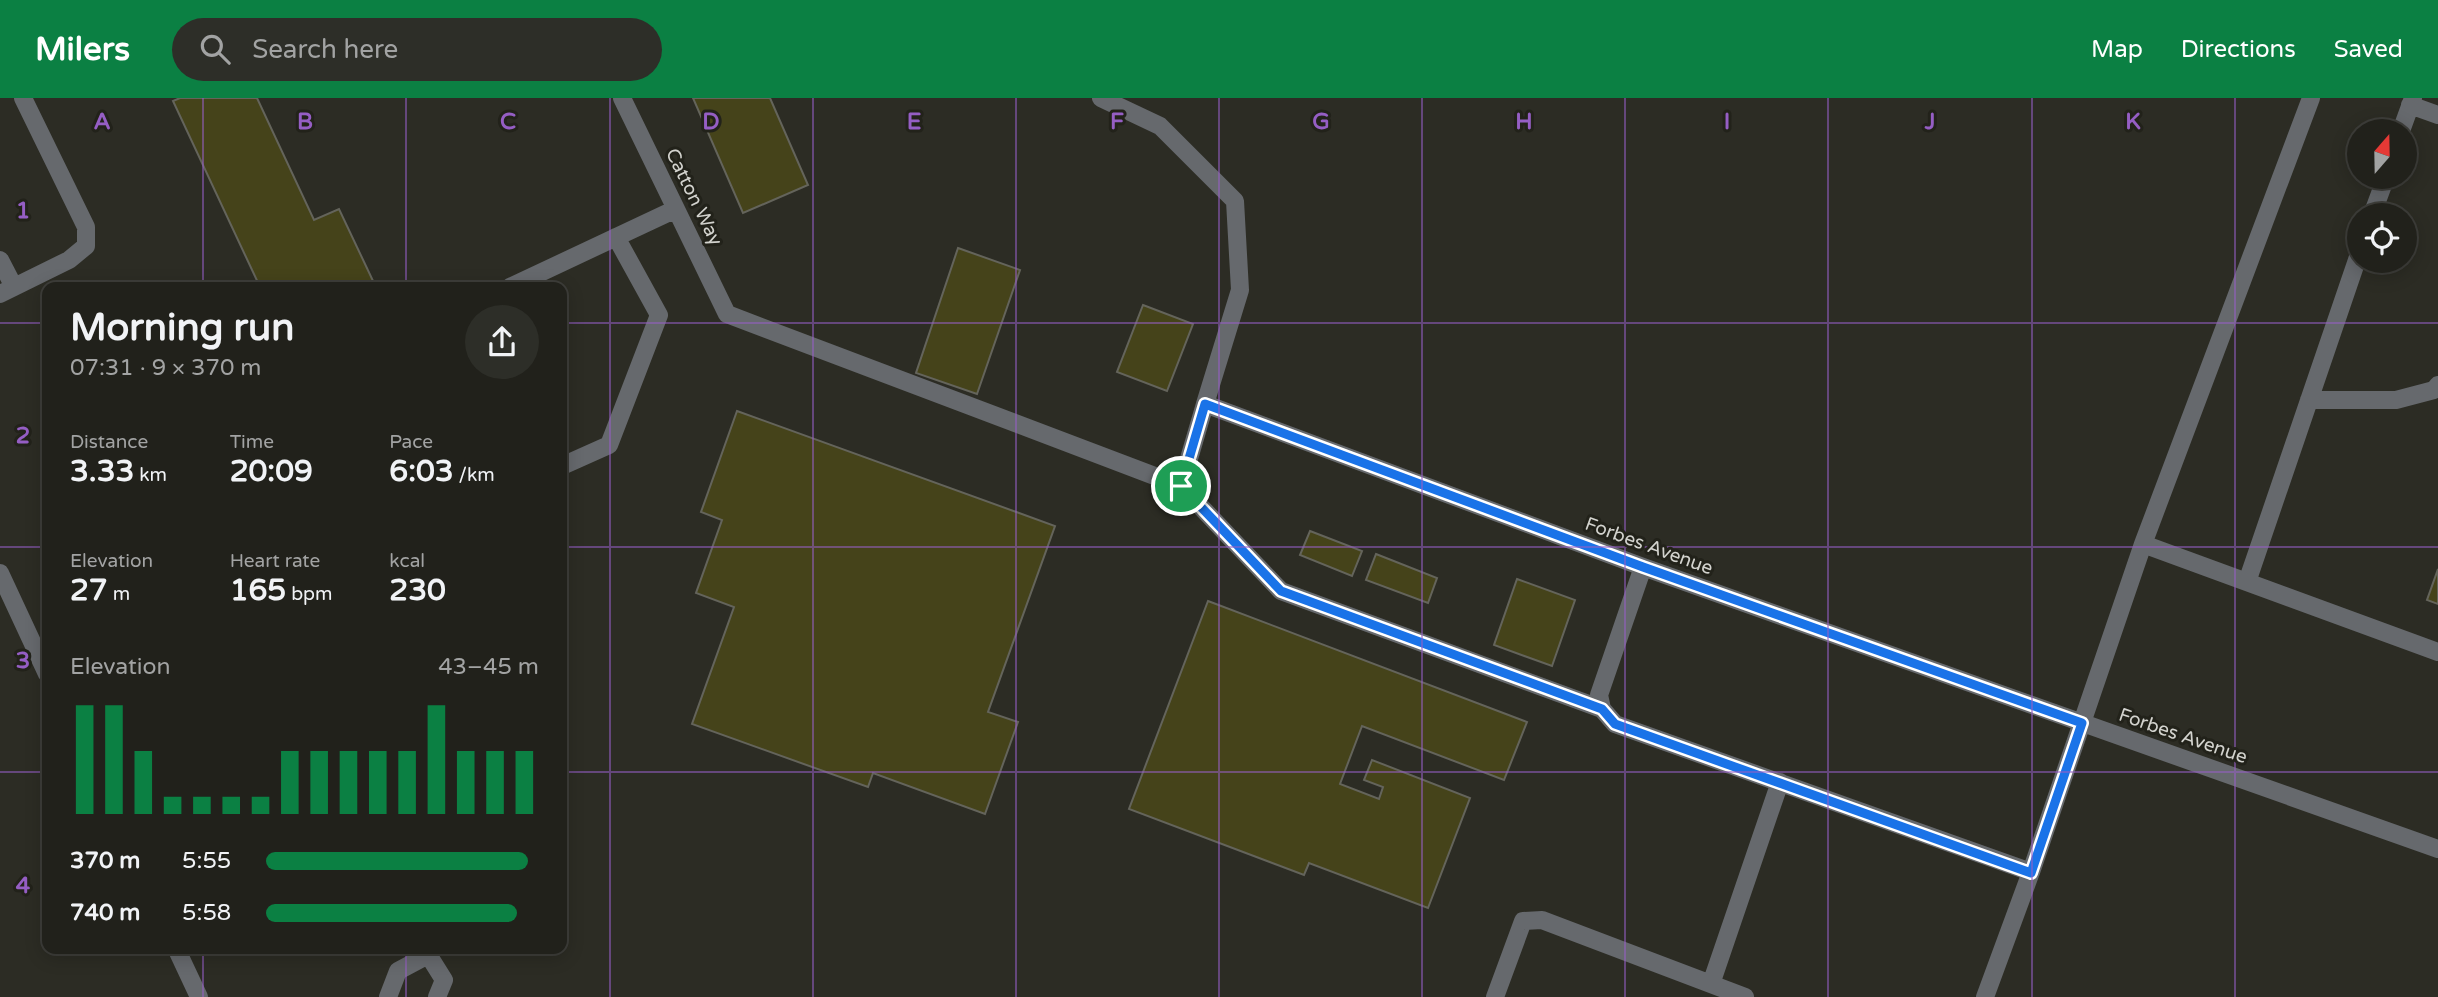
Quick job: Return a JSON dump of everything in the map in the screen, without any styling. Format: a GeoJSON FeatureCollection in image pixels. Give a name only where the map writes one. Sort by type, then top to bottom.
{"type":"FeatureCollection","features":[{"type":"Feature","properties":{"kind":"street"},"geometry":{"type":"LineString","coordinates":[[0,260],[7,290],[69,260],[86,246],[86,227],[23,98]]}},
{"type":"Feature","properties":{"kind":"street","name":"Catton Way"},"geometry":{"type":"LineString","coordinates":[[622,98],[727,314],[1181,486]]}},
{"type":"Feature","properties":{"kind":"street"},"geometry":{"type":"LineString","coordinates":[[1101,98],[1160,126],[1234,201],[1240,290],[1181,486],[1281,591],[1602,709]]}},
{"type":"Feature","properties":{"kind":"street"},"geometry":{"type":"LineString","coordinates":[[1985,997],[2031,873],[2143,544],[2311,98]]}},
{"type":"Feature","properties":{"kind":"street"},"geometry":{"type":"LineString","coordinates":[[2405,119],[2411,102],[2438,115]]}},
{"type":"Feature","properties":{"kind":"street"},"geometry":{"type":"LineString","coordinates":[[521,282],[676,209]]}},
{"type":"Feature","properties":{"kind":"street"},"geometry":{"type":"LineString","coordinates":[[567,464],[609,445],[659,315],[616,237]]}},
{"type":"Feature","properties":{"kind":"street"},"geometry":{"type":"LineString","coordinates":[[2247,582],[2352,273]]}},
{"type":"Feature","properties":{"kind":"street"},"geometry":{"type":"LineString","coordinates":[[2309,400],[2396,400],[2434,390],[2438,385]]}},
{"type":"Feature","properties":{"kind":"street","name":"Forbes Avenue"},"geometry":{"type":"LineString","coordinates":[[1205,404],[1643,567],[2438,849]]}},
{"type":"Feature","properties":{"kind":"street"},"geometry":{"type":"LineString","coordinates":[[2143,544],[2438,652]]}},
{"type":"Feature","properties":{"kind":"street"},"geometry":{"type":"LineString","coordinates":[[1643,567],[1599,695],[1602,709],[1615,724],[2031,873]]}},
{"type":"Feature","properties":{"kind":"street"},"geometry":{"type":"LineString","coordinates":[[0,573],[42,663]]}},
{"type":"Feature","properties":{"kind":"street"},"geometry":{"type":"LineString","coordinates":[[1711,984],[1780,782]]}},
{"type":"Feature","properties":{"kind":"street"},"geometry":{"type":"LineString","coordinates":[[1495,997],[1523,921],[1542,920],[1745,997]]}},
{"type":"Feature","properties":{"kind":"street"},"geometry":{"type":"LineString","coordinates":[[179,954],[199,997]]}},
{"type":"Feature","properties":{"kind":"street"},"geometry":{"type":"LineString","coordinates":[[388,997],[398,971],[423,954]]}},
{"type":"Feature","properties":{"kind":"street"},"geometry":{"type":"LineString","coordinates":[[427,954],[444,980],[438,997]]}},
{"type":"Feature","properties":{"kind":"building"},"geometry":{"type":"Polygon","coordinates":[[[180,98],[257,98],[314,220],[339,209],[374,282],[258,282],[173,101],[180,98]]]}},
{"type":"Feature","properties":{"kind":"building"},"geometry":{"type":"Polygon","coordinates":[[[693,98],[770,98],[808,185],[743,213],[693,98]]]}},
{"type":"Feature","properties":{"kind":"building"},"geometry":{"type":"Polygon","coordinates":[[[958,248],[1020,270],[977,394],[916,373],[958,248]]]}},
{"type":"Feature","properties":{"kind":"building"},"geometry":{"type":"Polygon","coordinates":[[[1143,305],[1193,324],[1167,391],[1117,372],[1143,305]]]}},
{"type":"Feature","properties":{"kind":"building"},"geometry":{"type":"Polygon","coordinates":[[[737,411],[1055,526],[988,712],[1018,722],[985,814],[873,773],[868,787],[692,724],[734,607],[696,593],[722,520],[701,512],[737,411]]]}},
{"type":"Feature","properties":{"kind":"building"},"geometry":{"type":"Polygon","coordinates":[[[1310,531],[1362,551],[1352,576],[1300,555],[1310,531]]]}},
{"type":"Feature","properties":{"kind":"building"},"geometry":{"type":"Polygon","coordinates":[[[1376,554],[1437,578],[1428,603],[1366,580],[1376,554]]]}},
{"type":"Feature","properties":{"kind":"building"},"geometry":{"type":"Polygon","coordinates":[[[2438,569],[2438,604],[2427,600],[2438,569]]]}},
{"type":"Feature","properties":{"kind":"building"},"geometry":{"type":"Polygon","coordinates":[[[1517,579],[1575,600],[1552,666],[1494,645],[1517,579]]]}},
{"type":"Feature","properties":{"kind":"building"},"geometry":{"type":"Polygon","coordinates":[[[1208,601],[1527,722],[1504,780],[1362,726],[1340,784],[1379,799],[1383,787],[1364,780],[1372,760],[1470,798],[1428,908],[1309,863],[1304,875],[1129,809],[1208,601]]]}},
{"type":"Feature","properties":{"kind":"route"},"geometry":{"type":"LineString","coordinates":[[1205,404],[1643,567],[2082,723],[2031,873],[1615,724],[1602,709],[1281,591],[1181,486],[1205,404]]}}]}
